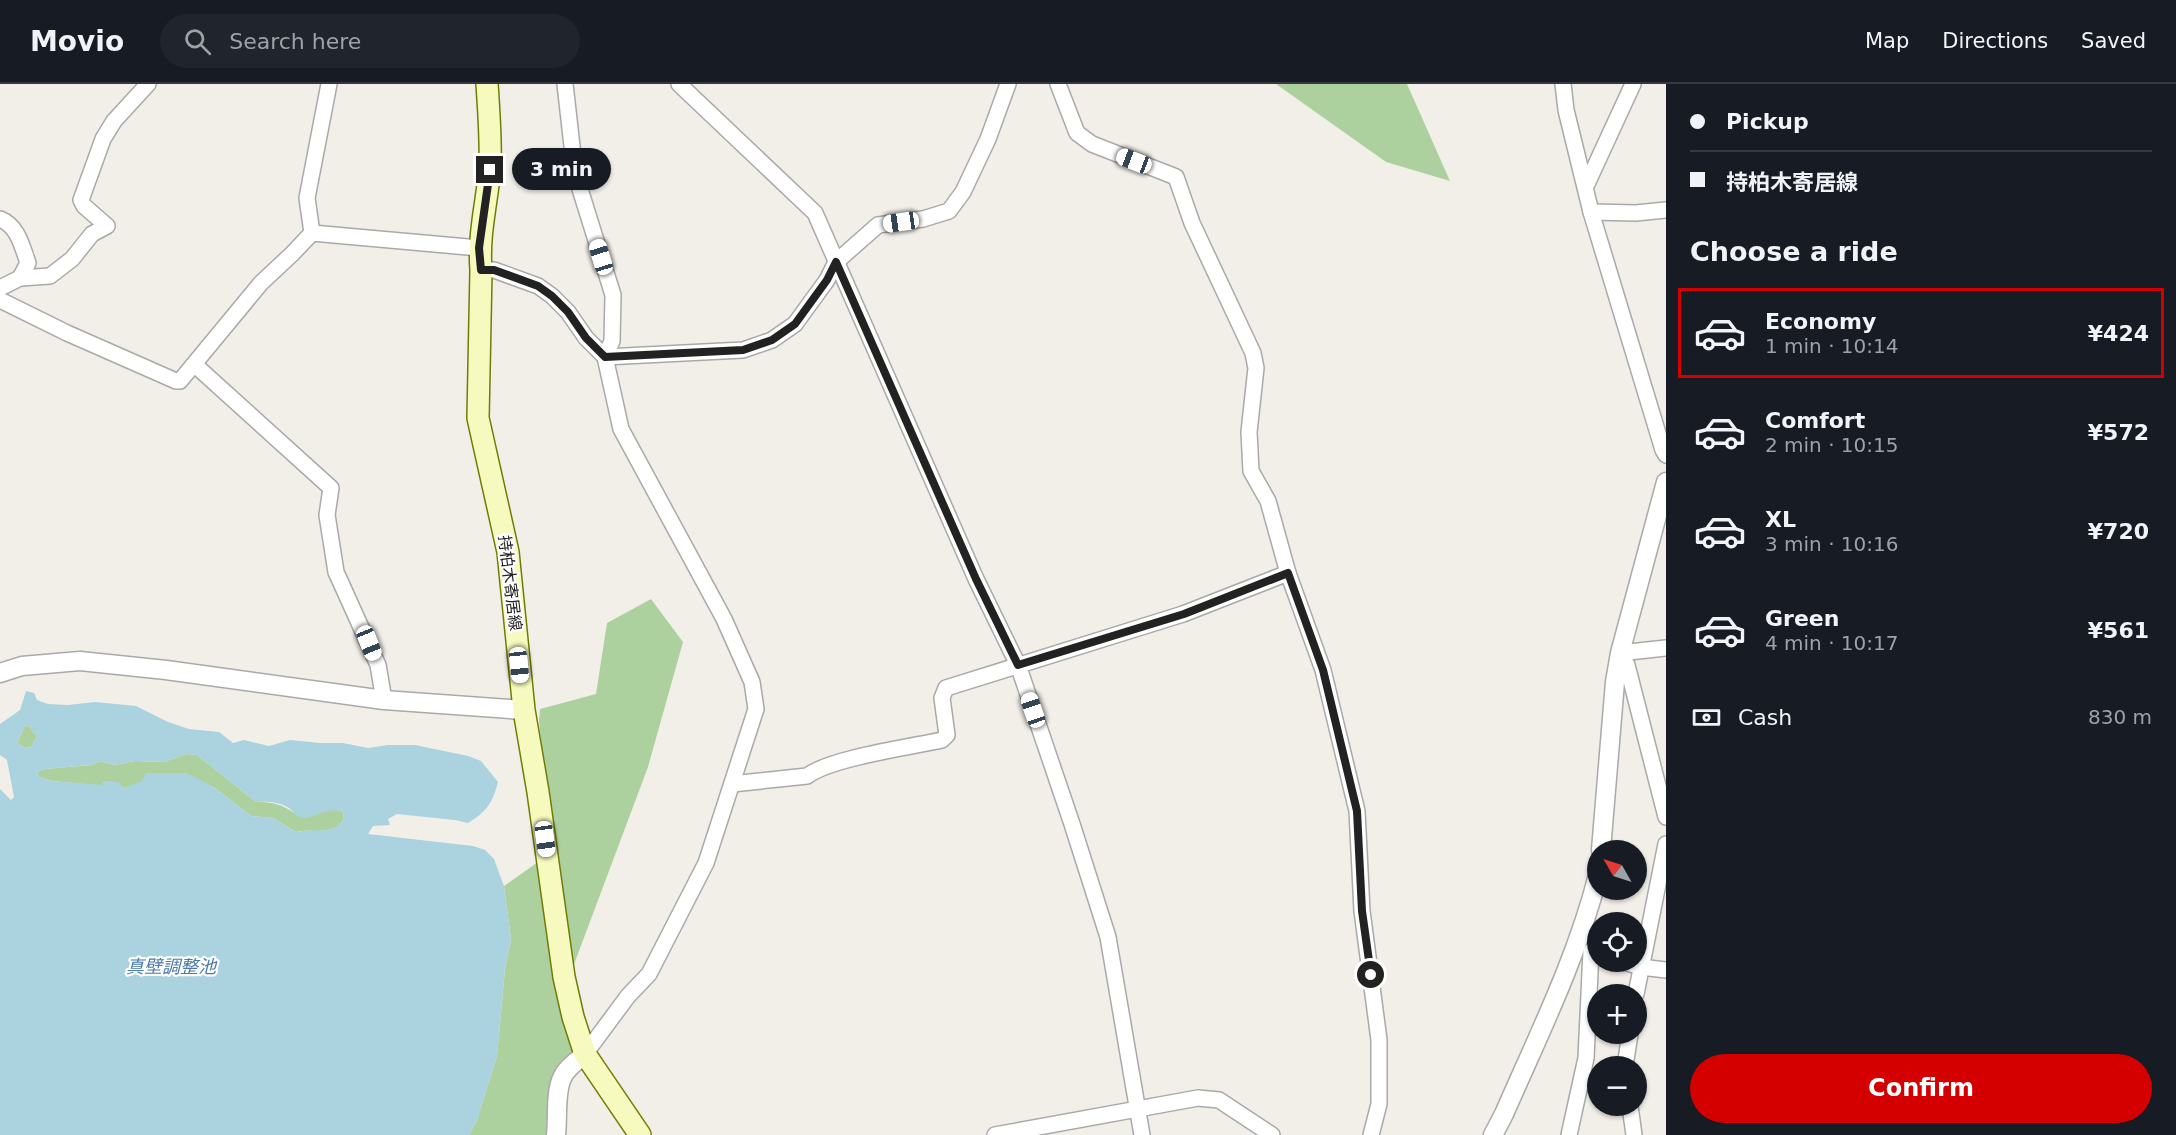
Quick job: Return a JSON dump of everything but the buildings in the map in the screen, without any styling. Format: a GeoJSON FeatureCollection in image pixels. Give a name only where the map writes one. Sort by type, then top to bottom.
{"type":"FeatureCollection","features":[{"type":"Feature","properties":{"kind":"main road","name":"持柏木寄居線"},"geometry":{"type":"LineString","coordinates":[[487,84],[491,132],[490,170],[479,248],[481,270],[478,418],[508,552],[524,710],[564,977],[573,1017],[585,1054],[640,1135]]}},
{"type":"Feature","properties":{"kind":"street"},"geometry":{"type":"LineString","coordinates":[[0,288],[20,278],[50,276],[72,260],[92,234],[107,226],[84,206],[81,200],[82,194],[103,139],[114,121],[148,84]]}},
{"type":"Feature","properties":{"kind":"street"},"geometry":{"type":"LineString","coordinates":[[312,233],[307,198],[328,84]]}},
{"type":"Feature","properties":{"kind":"street"},"geometry":{"type":"LineString","coordinates":[[565,84],[575,173],[613,295],[612,341],[605,357]]}},
{"type":"Feature","properties":{"kind":"street"},"geometry":{"type":"LineString","coordinates":[[679,84],[814,213],[976,579],[1018,665],[1108,937],[1142,1135]]}},
{"type":"Feature","properties":{"kind":"street"},"geometry":{"type":"LineString","coordinates":[[605,357],[743,350],[772,340],[795,324],[827,280],[836,262],[878,225],[923,219],[950,211],[963,192],[988,139],[1008,84]]}},
{"type":"Feature","properties":{"kind":"street"},"geometry":{"type":"LineString","coordinates":[[1058,84],[1077,133],[1092,144],[1176,177],[1192,223],[1253,353],[1256,368],[1249,432],[1251,471],[1268,501],[1288,573],[1323,670],[1357,811],[1362,911],[1379,1040],[1379,1104],[1371,1135]]}},
{"type":"Feature","properties":{"kind":"street"},"geometry":{"type":"LineString","coordinates":[[1563,84],[1566,110],[1591,212],[1666,455]]}},
{"type":"Feature","properties":{"kind":"street"},"geometry":{"type":"LineString","coordinates":[[1586,186],[1633,84]]}},
{"type":"Feature","properties":{"kind":"street"},"geometry":{"type":"LineString","coordinates":[[1591,212],[1636,213],[1666,210]]}},
{"type":"Feature","properties":{"kind":"street"},"geometry":{"type":"LineString","coordinates":[[0,219],[9,222],[16,232],[28,263],[20,278]]}},
{"type":"Feature","properties":{"kind":"street"},"geometry":{"type":"LineString","coordinates":[[312,233],[479,248]]}},
{"type":"Feature","properties":{"kind":"street"},"geometry":{"type":"LineString","coordinates":[[0,300],[67,333],[180,381],[261,283],[312,233]]}},
{"type":"Feature","properties":{"kind":"street"},"geometry":{"type":"LineString","coordinates":[[481,270],[494,270],[538,286],[568,312],[586,338],[605,357],[621,429],[724,619],[752,682],[756,709],[706,863],[649,974],[628,996],[585,1054],[562,1077],[556,1135]]}},
{"type":"Feature","properties":{"kind":"street"},"geometry":{"type":"LineString","coordinates":[[195,365],[331,488],[327,515],[336,572],[378,665],[384,700]]}},
{"type":"Feature","properties":{"kind":"street"},"geometry":{"type":"LineString","coordinates":[[1601,840],[1615,682],[1620,653],[1666,482]]}},
{"type":"Feature","properties":{"kind":"street"},"geometry":{"type":"LineString","coordinates":[[732,784],[807,776],[815,769],[844,761],[942,740],[947,735],[942,698],[946,688],[1184,614],[1288,573]]}},
{"type":"Feature","properties":{"kind":"street"},"geometry":{"type":"LineString","coordinates":[[1620,653],[1666,648]]}},
{"type":"Feature","properties":{"kind":"street"},"geometry":{"type":"LineString","coordinates":[[1620,653],[1627,665],[1666,817]]}},
{"type":"Feature","properties":{"kind":"street"},"geometry":{"type":"LineString","coordinates":[[0,673],[22,666],[80,661],[384,700],[524,710]]}},
{"type":"Feature","properties":{"kind":"street"},"geometry":{"type":"LineString","coordinates":[[1647,937],[1666,844]]}},
{"type":"Feature","properties":{"kind":"street"},"geometry":{"type":"LineString","coordinates":[[1493,1135],[1587,952]]}},
{"type":"Feature","properties":{"kind":"street"},"geometry":{"type":"LineString","coordinates":[[1647,968],[1666,970]]}},
{"type":"Feature","properties":{"kind":"street"},"geometry":{"type":"LineString","coordinates":[[1569,1135],[1586,1058],[1588,972]]}},
{"type":"Feature","properties":{"kind":"street"},"geometry":{"type":"LineString","coordinates":[[995,1135],[1198,1098],[1219,1100],[1272,1135]]}},
{"type":"Feature","properties":{"kind":"street"},"geometry":{"type":"LineString","coordinates":[[1631,1116],[1634,1135]]}},
{"type":"Feature","properties":{"kind":"green space"},"geometry":{"type":"Polygon","coordinates":[[[1276,84],[1407,84],[1450,181],[1386,162],[1276,84]]]}},
{"type":"Feature","properties":{"kind":"green space"},"geometry":{"type":"Polygon","coordinates":[[[651,599],[683,642],[648,767],[567,983],[577,1052],[565,1062],[552,1079],[548,1135],[469,1135],[477,1120],[497,1056],[505,969],[511,939],[504,886],[552,852],[539,721],[540,709],[596,694],[607,623],[651,599]]]}},
{"type":"Feature","properties":{"kind":"green space"},"geometry":{"type":"Polygon","coordinates":[[[25,725],[30,727],[37,737],[31,747],[25,748],[17,743],[25,725]]]}},
{"type":"Feature","properties":{"kind":"green space"},"geometry":{"type":"Polygon","coordinates":[[[186,754],[197,755],[256,802],[280,805],[300,817],[334,809],[343,812],[344,819],[339,825],[328,830],[296,832],[273,818],[251,816],[215,788],[185,773],[172,774],[124,788],[52,781],[39,777],[37,772],[45,769],[91,765],[100,761],[114,765],[135,761],[164,762],[186,754]]]}},
{"type":"Feature","properties":{"kind":"water","name":"真壁調整池"},"geometry":{"type":"Polygon","coordinates":[[[26,691],[34,693],[37,700],[48,704],[68,705],[95,702],[136,706],[168,722],[189,729],[219,732],[233,743],[244,740],[269,746],[290,740],[343,743],[368,748],[415,745],[481,761],[498,782],[488,806],[468,823],[397,814],[388,819],[390,825],[373,826],[368,834],[473,846],[485,850],[494,859],[504,886],[511,939],[505,969],[497,1056],[477,1120],[469,1135],[0,1135],[0,789],[11,800],[14,797],[7,760],[0,755],[0,724],[20,710],[26,691]],[[25,725],[17,743],[25,748],[31,747],[37,737],[30,727],[25,725]],[[186,754],[164,762],[135,761],[114,765],[100,761],[91,765],[45,769],[37,772],[39,777],[52,781],[101,785],[104,781],[118,782],[124,788],[142,781],[146,773],[185,773],[215,788],[251,816],[273,818],[296,832],[328,830],[344,819],[343,812],[336,810],[305,818],[281,804],[256,802],[197,755],[186,754]]]}},
{"type":"Feature","properties":{"kind":"route"},"geometry":{"type":"LineString","coordinates":[[490,170],[479,248],[481,270],[494,270],[538,286],[568,312],[586,338],[605,357],[743,350],[772,340],[795,324],[827,280],[836,262],[976,579],[1018,665],[1184,614],[1288,573],[1323,670],[1357,811],[1362,911],[1371,975]]}}]}
